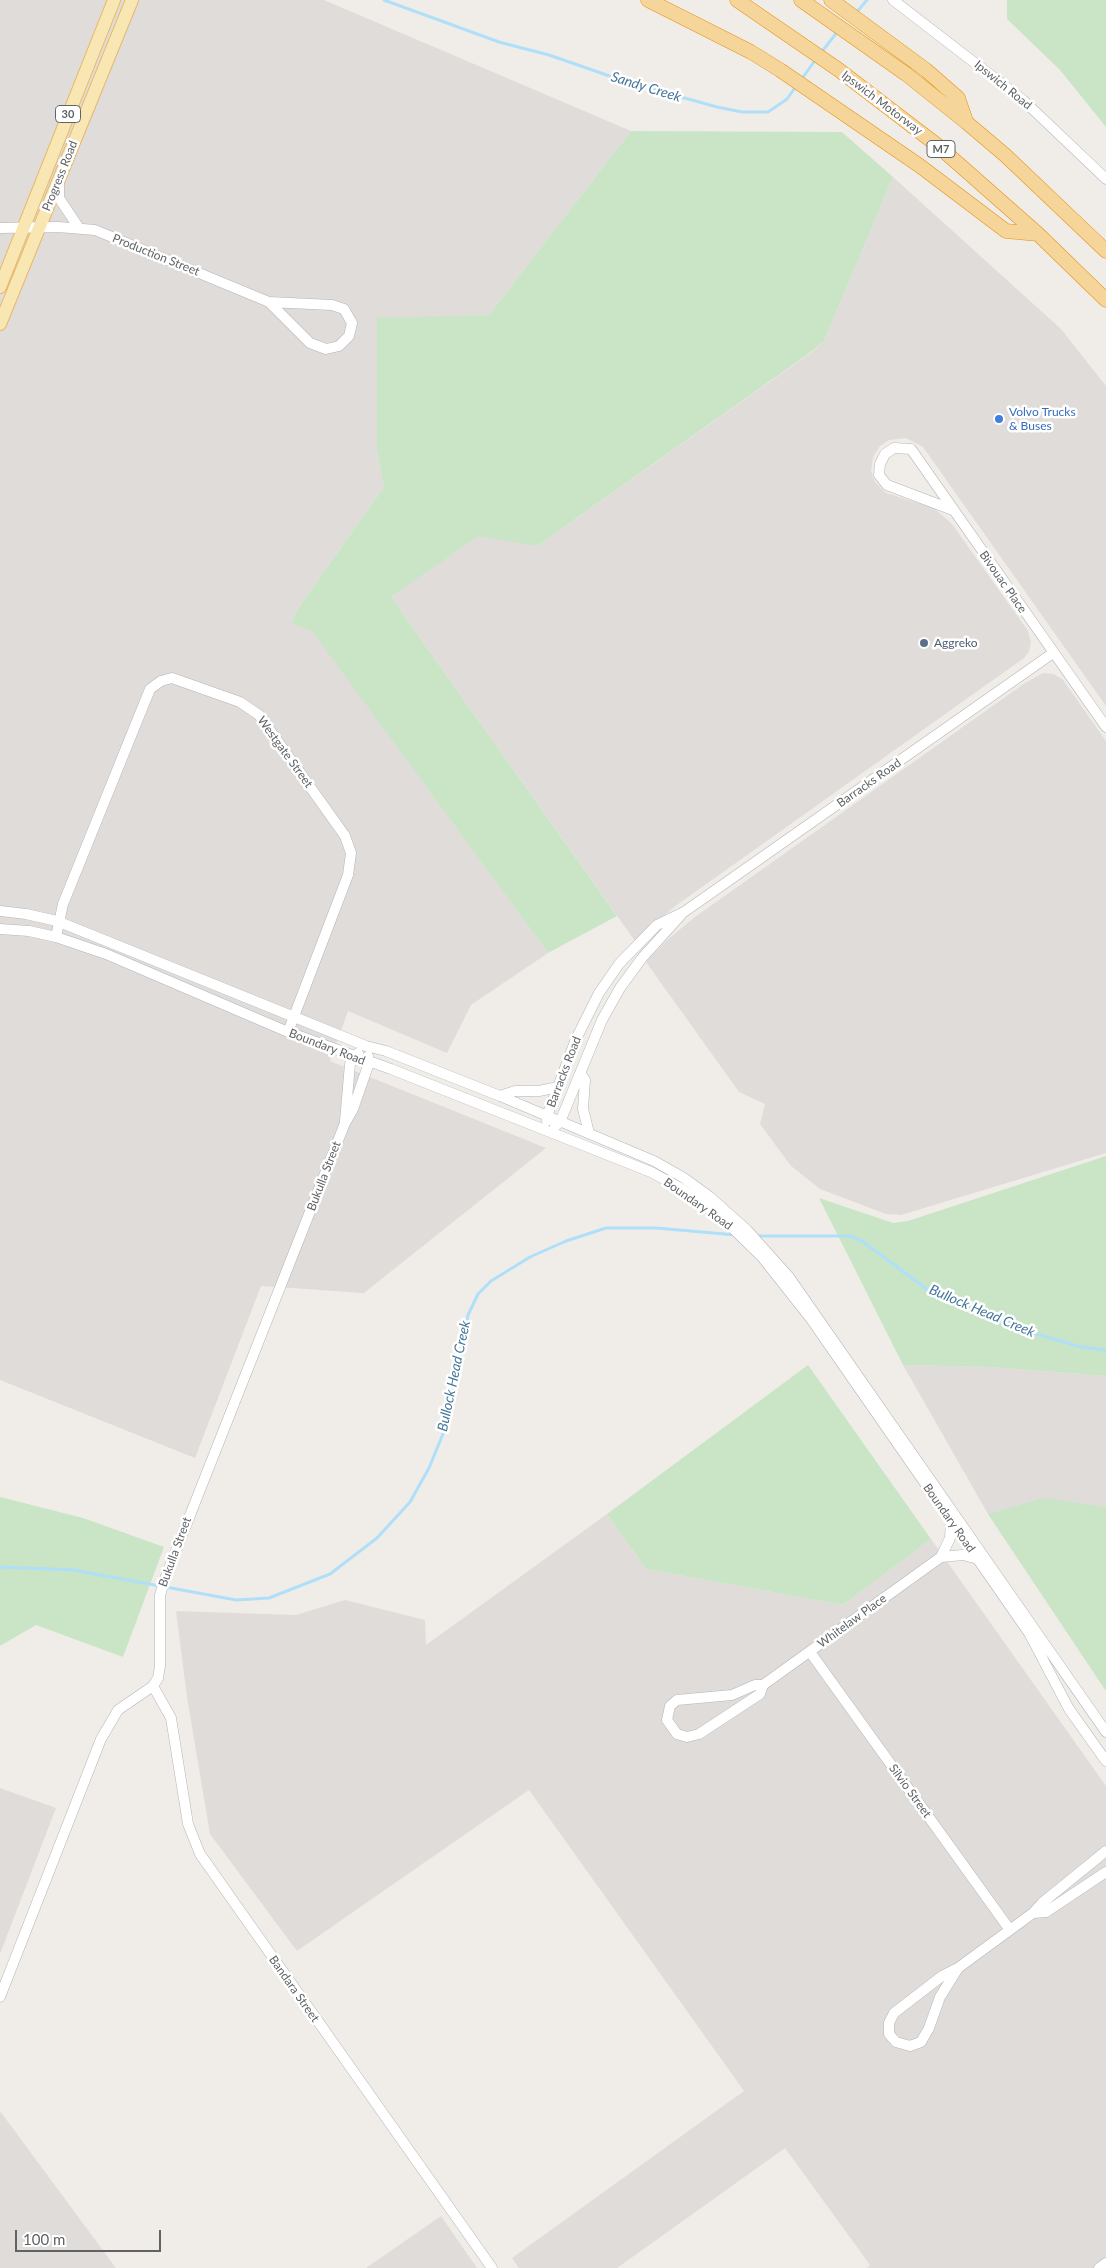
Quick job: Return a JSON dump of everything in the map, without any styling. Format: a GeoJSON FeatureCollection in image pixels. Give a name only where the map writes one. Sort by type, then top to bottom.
{"type":"FeatureCollection","features":[{"type":"Feature","properties":{"kind":"highway"},"geometry":{"type":"LineString","coordinates":[[648,0],[752,52],[780,70],[920,166],[1006,231],[1038,234]]}},
{"type":"Feature","properties":{"kind":"highway","name":"Ipswich Motorway"},"geometry":{"type":"LineString","coordinates":[[737,0],[839,70],[937,145],[1038,234],[1106,300]]}},
{"type":"Feature","properties":{"kind":"highway"},"geometry":{"type":"LineString","coordinates":[[801,0],[858,39],[966,122],[1020,168],[1106,251]]}},
{"type":"Feature","properties":{"kind":"highway"},"geometry":{"type":"LineString","coordinates":[[834,2],[926,70],[958,98],[966,122]]}},
{"type":"Feature","properties":{"kind":"main road","name":"Progress Road"},"geometry":{"type":"LineString","coordinates":[[1,278],[23,228],[114,0]]}},
{"type":"Feature","properties":{"kind":"main road","name":"Progress Road"},"geometry":{"type":"LineString","coordinates":[[0,324],[132,0]]}},
{"type":"Feature","properties":{"kind":"street","name":"Ipswich Road"},"geometry":{"type":"LineString","coordinates":[[893,0],[930,26],[1023,100],[1106,178]]}},
{"type":"Feature","properties":{"kind":"street"},"geometry":{"type":"LineString","coordinates":[[59,178],[59,198],[79,228]]}},
{"type":"Feature","properties":{"kind":"street","name":"Production Street"},"geometry":{"type":"LineString","coordinates":[[0,228],[79,228],[95,230],[269,302],[332,305],[344,309],[352,323],[349,336],[339,346],[326,349],[310,343],[269,302]]}},
{"type":"Feature","properties":{"kind":"street","name":"Bivouac Place"},"geometry":{"type":"LineString","coordinates":[[953,510],[887,485],[879,475],[880,464],[885,454],[894,448],[911,450],[1106,727]]}},
{"type":"Feature","properties":{"kind":"street","name":"Barracks Road"},"geometry":{"type":"LineString","coordinates":[[547,1132],[547,1116],[576,1039],[599,993],[619,964],[657,925],[684,912],[1053,653]]}},
{"type":"Feature","properties":{"kind":"street","name":"Westgate Street"},"geometry":{"type":"LineString","coordinates":[[56,937],[58,921],[150,689],[161,681],[172,678],[240,702],[259,715],[345,836],[351,853],[348,875],[288,1032]]}},
{"type":"Feature","properties":{"kind":"street","name":"Boundary Road"},"geometry":{"type":"LineString","coordinates":[[0,911],[58,921],[294,1015],[366,1046],[386,1051],[500,1096],[654,1160],[684,1178],[762,1257],[814,1318],[1104,1727]]}},
{"type":"Feature","properties":{"kind":"street","name":"Barracks Road"},"geometry":{"type":"LineString","coordinates":[[547,1132],[560,1122],[602,1020],[620,988],[642,958],[684,912]]}},
{"type":"Feature","properties":{"kind":"street","name":"Boundary Road"},"geometry":{"type":"LineString","coordinates":[[0,929],[28,931],[56,937],[106,954],[288,1032],[369,1063],[391,1069],[651,1172],[706,1200]]}},
{"type":"Feature","properties":{"kind":"street"},"geometry":{"type":"LineString","coordinates":[[354,1057],[366,1046]]}},
{"type":"Feature","properties":{"kind":"street","name":"Bukulla Street"},"geometry":{"type":"LineString","coordinates":[[153,1686],[160,1666],[160,1595],[166,1576],[345,1123],[353,1108],[369,1063],[366,1046]]}},
{"type":"Feature","properties":{"kind":"street","name":"Bukulla Street"},"geometry":{"type":"LineString","coordinates":[[345,1123],[350,1064],[354,1057]]}},
{"type":"Feature","properties":{"kind":"street"},"geometry":{"type":"LineString","coordinates":[[580,1073],[586,1080],[583,1109],[589,1133]]}},
{"type":"Feature","properties":{"kind":"street"},"geometry":{"type":"LineString","coordinates":[[500,1096],[515,1091],[539,1091],[558,1087]]}},
{"type":"Feature","properties":{"kind":"street","name":"Boundary Road"},"geometry":{"type":"LineString","coordinates":[[814,1318],[1029,1633],[1070,1709],[1106,1761]]}},
{"type":"Feature","properties":{"kind":"street","name":"Whitelaw Place"},"geometry":{"type":"LineString","coordinates":[[764,1685],[755,1685],[732,1695],[677,1700],[670,1706],[667,1720],[677,1734],[688,1736],[699,1734],[760,1694],[764,1685],[940,1557],[950,1538],[951,1520]]}},
{"type":"Feature","properties":{"kind":"street"},"geometry":{"type":"LineString","coordinates":[[940,1557],[963,1555],[978,1559]]}},
{"type":"Feature","properties":{"kind":"street","name":"Silvio Street"},"geometry":{"type":"LineString","coordinates":[[810,1652],[1010,1930]]}},
{"type":"Feature","properties":{"kind":"street"},"geometry":{"type":"LineString","coordinates":[[0,1997],[101,1739],[118,1710],[153,1686]]}},
{"type":"Feature","properties":{"kind":"street","name":"Bandara Street"},"geometry":{"type":"LineString","coordinates":[[153,1686],[171,1718],[188,1824],[200,1854],[492,2268]]}},
{"type":"Feature","properties":{"kind":"street"},"geometry":{"type":"LineString","coordinates":[[958,1968],[940,1997],[929,2028],[921,2042],[910,2046],[896,2042],[889,2034],[889,2023],[894,2013],[942,1976],[958,1968],[1033,1913],[1042,1903],[1106,1851]]}},
{"type":"Feature","properties":{"kind":"street"},"geometry":{"type":"LineString","coordinates":[[1033,1913],[1046,1912],[1106,1872]]}},
{"type":"Feature","properties":{"kind":"street"},"geometry":{"type":"LineString","coordinates":[[1099,2268],[1106,2262]]}},
{"type":"Feature","properties":{"kind":"shaded area"},"geometry":{"type":"Polygon","coordinates":[[[0,0],[324,0],[631,131],[489,315],[377,319],[377,452],[384,487],[299,607],[291,623],[312,630],[548,953],[471,1005],[447,1053],[348,1011],[330,1061],[546,1148],[364,1293],[261,1286],[195,1458],[0,1380],[0,0]]]}},
{"type":"Feature","properties":{"kind":"shaded area"},"geometry":{"type":"Polygon","coordinates":[[[893,177],[1061,329],[1106,386],[1106,706],[923,447],[906,438],[889,440],[880,446],[873,457],[871,471],[875,482],[886,493],[934,508],[952,524],[1028,631],[1031,642],[1029,652],[1024,658],[674,907],[635,941],[391,597],[478,535],[537,546],[812,352],[824,341],[893,177]]]}},
{"type":"Feature","properties":{"kind":"shaded area"},"geometry":{"type":"Polygon","coordinates":[[[1043,673],[1054,674],[1063,680],[1106,741],[1106,1153],[901,1215],[886,1214],[820,1189],[791,1166],[760,1124],[765,1104],[739,1092],[646,962],[667,940],[695,917],[1025,683],[1043,673]]]}},
{"type":"Feature","properties":{"kind":"shaded area"},"geometry":{"type":"Polygon","coordinates":[[[903,1365],[991,1367],[1106,1376],[1106,1691],[988,1514],[903,1365]]]}},
{"type":"Feature","properties":{"kind":"shaded area"},"geometry":{"type":"Polygon","coordinates":[[[607,1514],[646,1569],[843,1605],[931,1539],[1106,1786],[1106,2268],[867,2268],[870,2265],[785,2148],[617,2268],[519,2268],[512,2258],[744,2091],[529,1790],[297,1951],[210,1834],[187,1697],[176,1611],[296,1615],[345,1600],[425,1620],[426,1645],[607,1514]]]}},
{"type":"Feature","properties":{"kind":"shaded area"},"geometry":{"type":"Polygon","coordinates":[[[0,1788],[56,1808],[0,1954],[0,1788]]]}},
{"type":"Feature","properties":{"kind":"shaded area"},"geometry":{"type":"Polygon","coordinates":[[[0,2111],[116,2268],[0,2268],[0,2111]]]}},
{"type":"Feature","properties":{"kind":"shaded area"},"geometry":{"type":"Polygon","coordinates":[[[441,2216],[477,2268],[366,2268],[441,2216]]]}},
{"type":"Feature","properties":{"kind":"green space"},"geometry":{"type":"Polygon","coordinates":[[[1007,0],[1106,0],[1106,127],[1060,70],[1007,19],[1007,0]]]}},
{"type":"Feature","properties":{"kind":"green space"},"geometry":{"type":"Polygon","coordinates":[[[631,131],[842,132],[893,177],[824,341],[811,352],[537,546],[478,536],[391,597],[617,916],[548,953],[312,631],[291,623],[299,607],[384,487],[377,452],[377,318],[489,315],[631,131]]]}},
{"type":"Feature","properties":{"kind":"green space"},"geometry":{"type":"Polygon","coordinates":[[[1106,1156],[1106,1376],[991,1367],[903,1365],[819,1198],[893,1223],[908,1221],[1106,1156]]]}},
{"type":"Feature","properties":{"kind":"green space"},"geometry":{"type":"Polygon","coordinates":[[[808,1365],[931,1539],[843,1605],[646,1569],[607,1514],[808,1365]]]}},
{"type":"Feature","properties":{"kind":"green space"},"geometry":{"type":"Polygon","coordinates":[[[0,1497],[83,1518],[164,1547],[123,1657],[36,1625],[0,1646],[0,1497]]]}},
{"type":"Feature","properties":{"kind":"green space"},"geometry":{"type":"Polygon","coordinates":[[[1044,1498],[1106,1507],[1106,1691],[988,1514],[1044,1498]]]}},
{"type":"Feature","properties":{"kind":"waterway","name":"Sandy Creek"},"geometry":{"type":"LineString","coordinates":[[384,0],[499,42],[549,55],[624,81],[717,107],[742,112],[768,112],[787,99],[797,85]]}},
{"type":"Feature","properties":{"kind":"waterway","name":"Sandy Creek"},"geometry":{"type":"LineString","coordinates":[[856,13],[867,0]]}},
{"type":"Feature","properties":{"kind":"waterway","name":"Sandy Creek"},"geometry":{"type":"LineString","coordinates":[[820,54],[838,31]]}},
{"type":"Feature","properties":{"kind":"waterway","name":"Sandy Creek"},"geometry":{"type":"LineString","coordinates":[[801,80],[816,59]]}},
{"type":"Feature","properties":{"kind":"waterway","name":"Bullock Head Creek"},"geometry":{"type":"LineString","coordinates":[[0,1567],[73,1570],[236,1600],[269,1598],[330,1574],[377,1538],[410,1502],[429,1468],[447,1424],[468,1315],[478,1294],[491,1281],[530,1257],[566,1241],[606,1228],[656,1228],[736,1235]]}},
{"type":"Feature","properties":{"kind":"waterway","name":"Bullock Head Creek"},"geometry":{"type":"LineString","coordinates":[[757,1236],[850,1236],[862,1241],[932,1293],[1019,1329],[1081,1347],[1106,1350]]}},
{"type":"Feature","properties":{"kind":"place","name":"Volvo Trucks & Buses"},"geometry":{"type":"Point","coordinates":[999,419]}},
{"type":"Feature","properties":{"kind":"place","name":"Aggreko"},"geometry":{"type":"Point","coordinates":[924,643]}}]}
